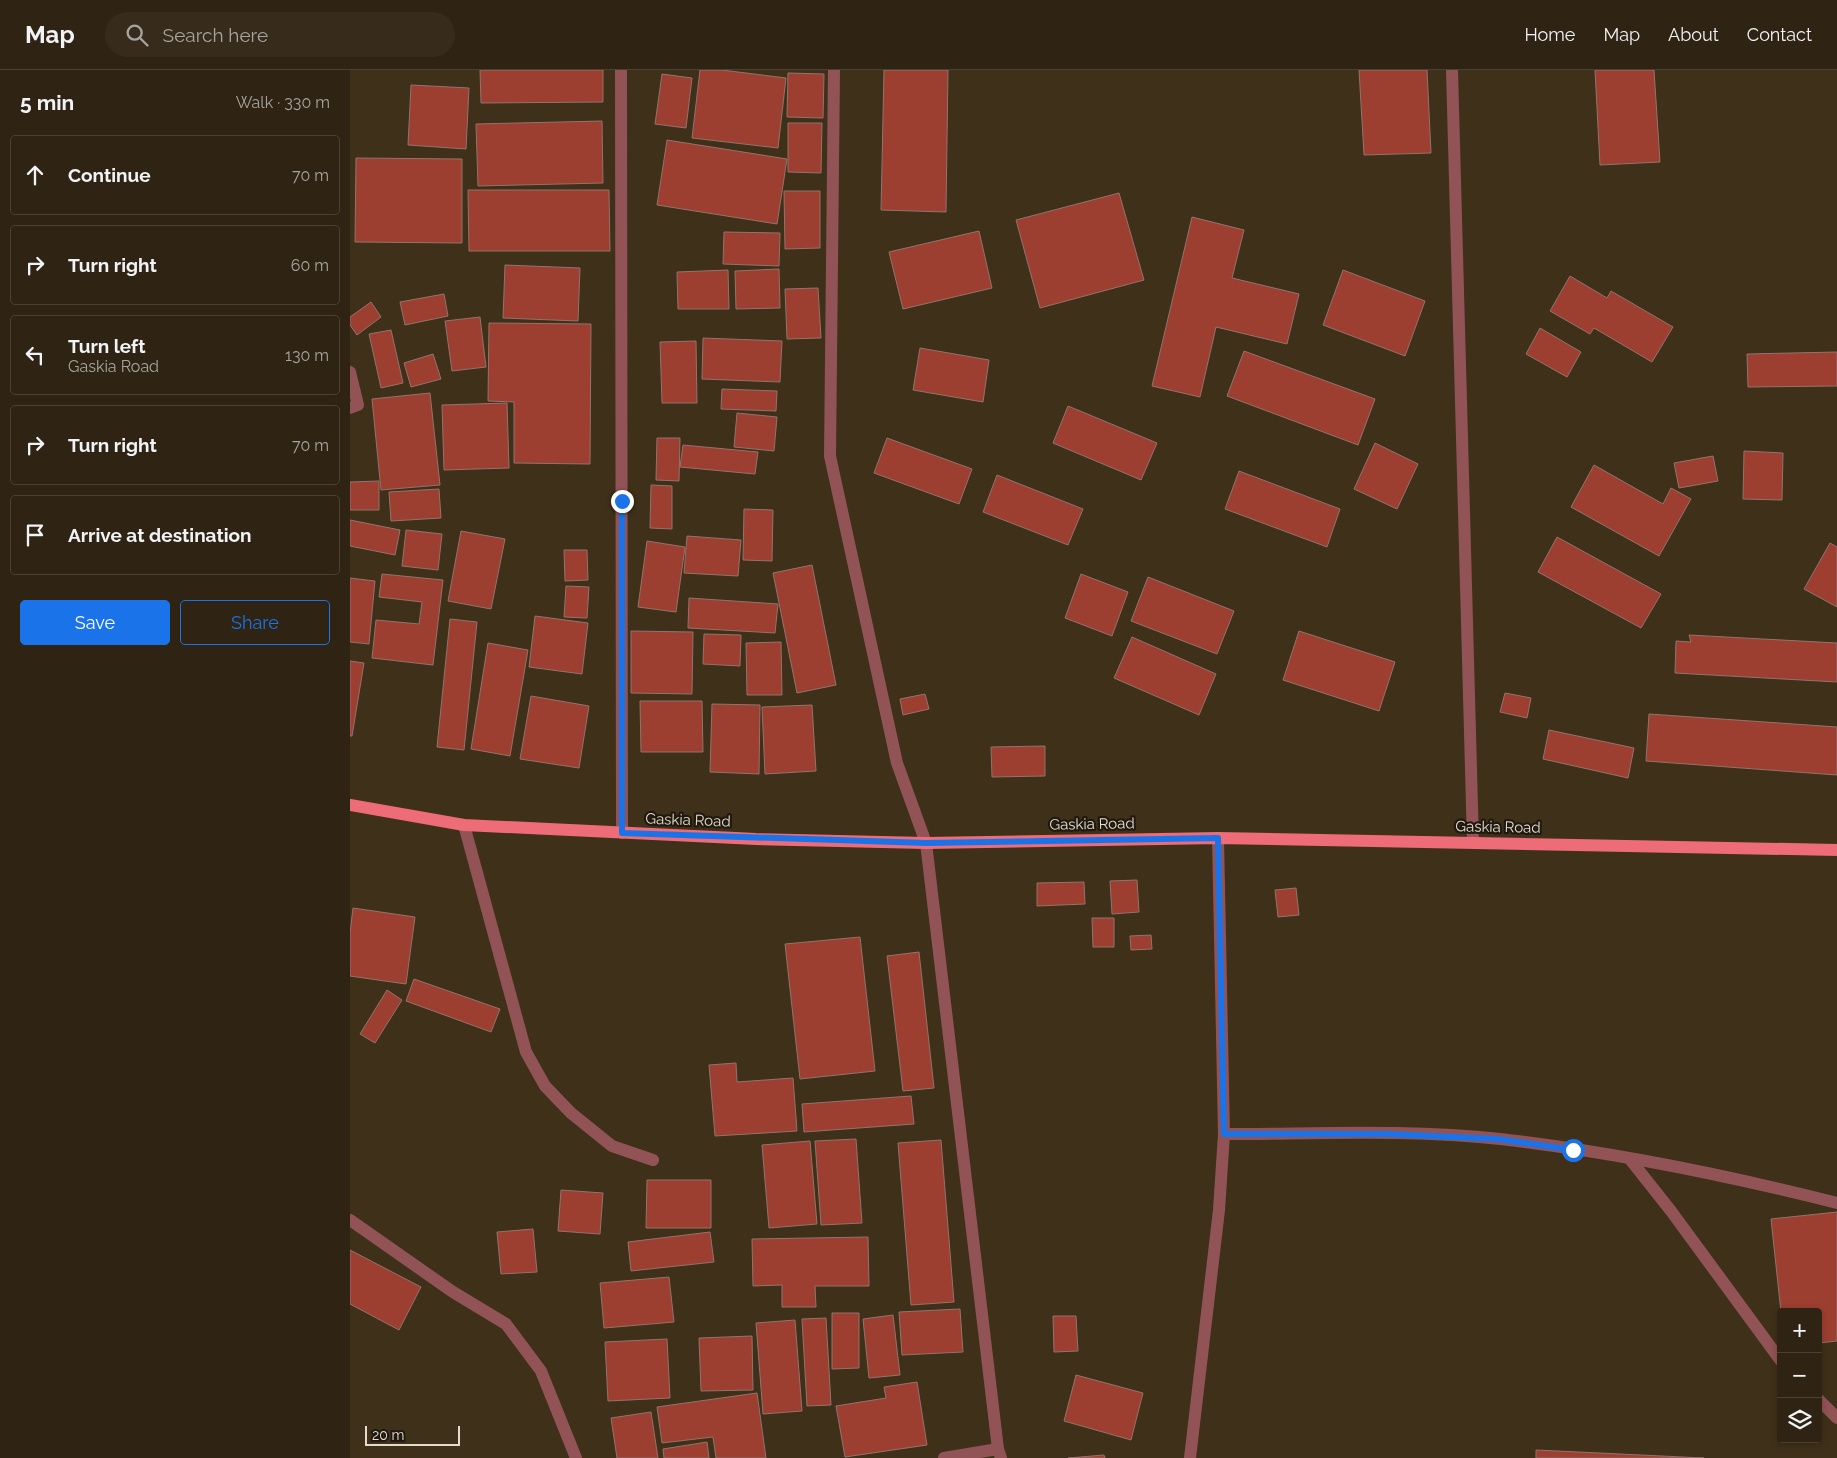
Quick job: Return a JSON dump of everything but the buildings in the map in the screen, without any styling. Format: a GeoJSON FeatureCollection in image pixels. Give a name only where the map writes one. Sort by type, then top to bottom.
{"type":"FeatureCollection","features":[{"type":"Feature","properties":{"kind":"main road","name":"Gaskia Road"},"geometry":{"type":"LineString","coordinates":[[350,805],[464,825],[622,833],[926,843],[1218,838],[1837,850]]}},
{"type":"Feature","properties":{"kind":"street"},"geometry":{"type":"LineString","coordinates":[[621,70],[622,833]]}},
{"type":"Feature","properties":{"kind":"street"},"geometry":{"type":"LineString","coordinates":[[834,70],[830,456],[897,763],[926,843],[1000,1453],[944,1458]]}},
{"type":"Feature","properties":{"kind":"street"},"geometry":{"type":"LineString","coordinates":[[1452,70],[1473,844]]}},
{"type":"Feature","properties":{"kind":"street"},"geometry":{"type":"LineString","coordinates":[[350,372],[358,405],[350,408]]}},
{"type":"Feature","properties":{"kind":"street"},"geometry":{"type":"LineString","coordinates":[[464,825],[526,1052],[545,1086],[571,1113],[612,1146],[653,1160]]}},
{"type":"Feature","properties":{"kind":"street"},"geometry":{"type":"LineString","coordinates":[[1190,1458],[1218,1220],[1224,1134],[1218,838]]}},
{"type":"Feature","properties":{"kind":"street"},"geometry":{"type":"LineString","coordinates":[[1224,1134],[1388,1134],[1498,1139],[1629,1158],[1750,1181],[1837,1203]]}},
{"type":"Feature","properties":{"kind":"street"},"geometry":{"type":"LineString","coordinates":[[1629,1158],[1672,1211],[1777,1355]]}},
{"type":"Feature","properties":{"kind":"street"},"geometry":{"type":"LineString","coordinates":[[350,1220],[453,1292],[506,1324],[541,1371],[576,1458]]}},
{"type":"Feature","properties":{"kind":"street"},"geometry":{"type":"LineString","coordinates":[[1822,1403],[1837,1418]]}},
{"type":"Feature","properties":{"kind":"route"},"geometry":{"type":"LineString","coordinates":[[622,501],[622,833],[756,839],[926,843],[1218,838],[1224,1134],[1388,1134],[1498,1139],[1573,1150]]}}]}
